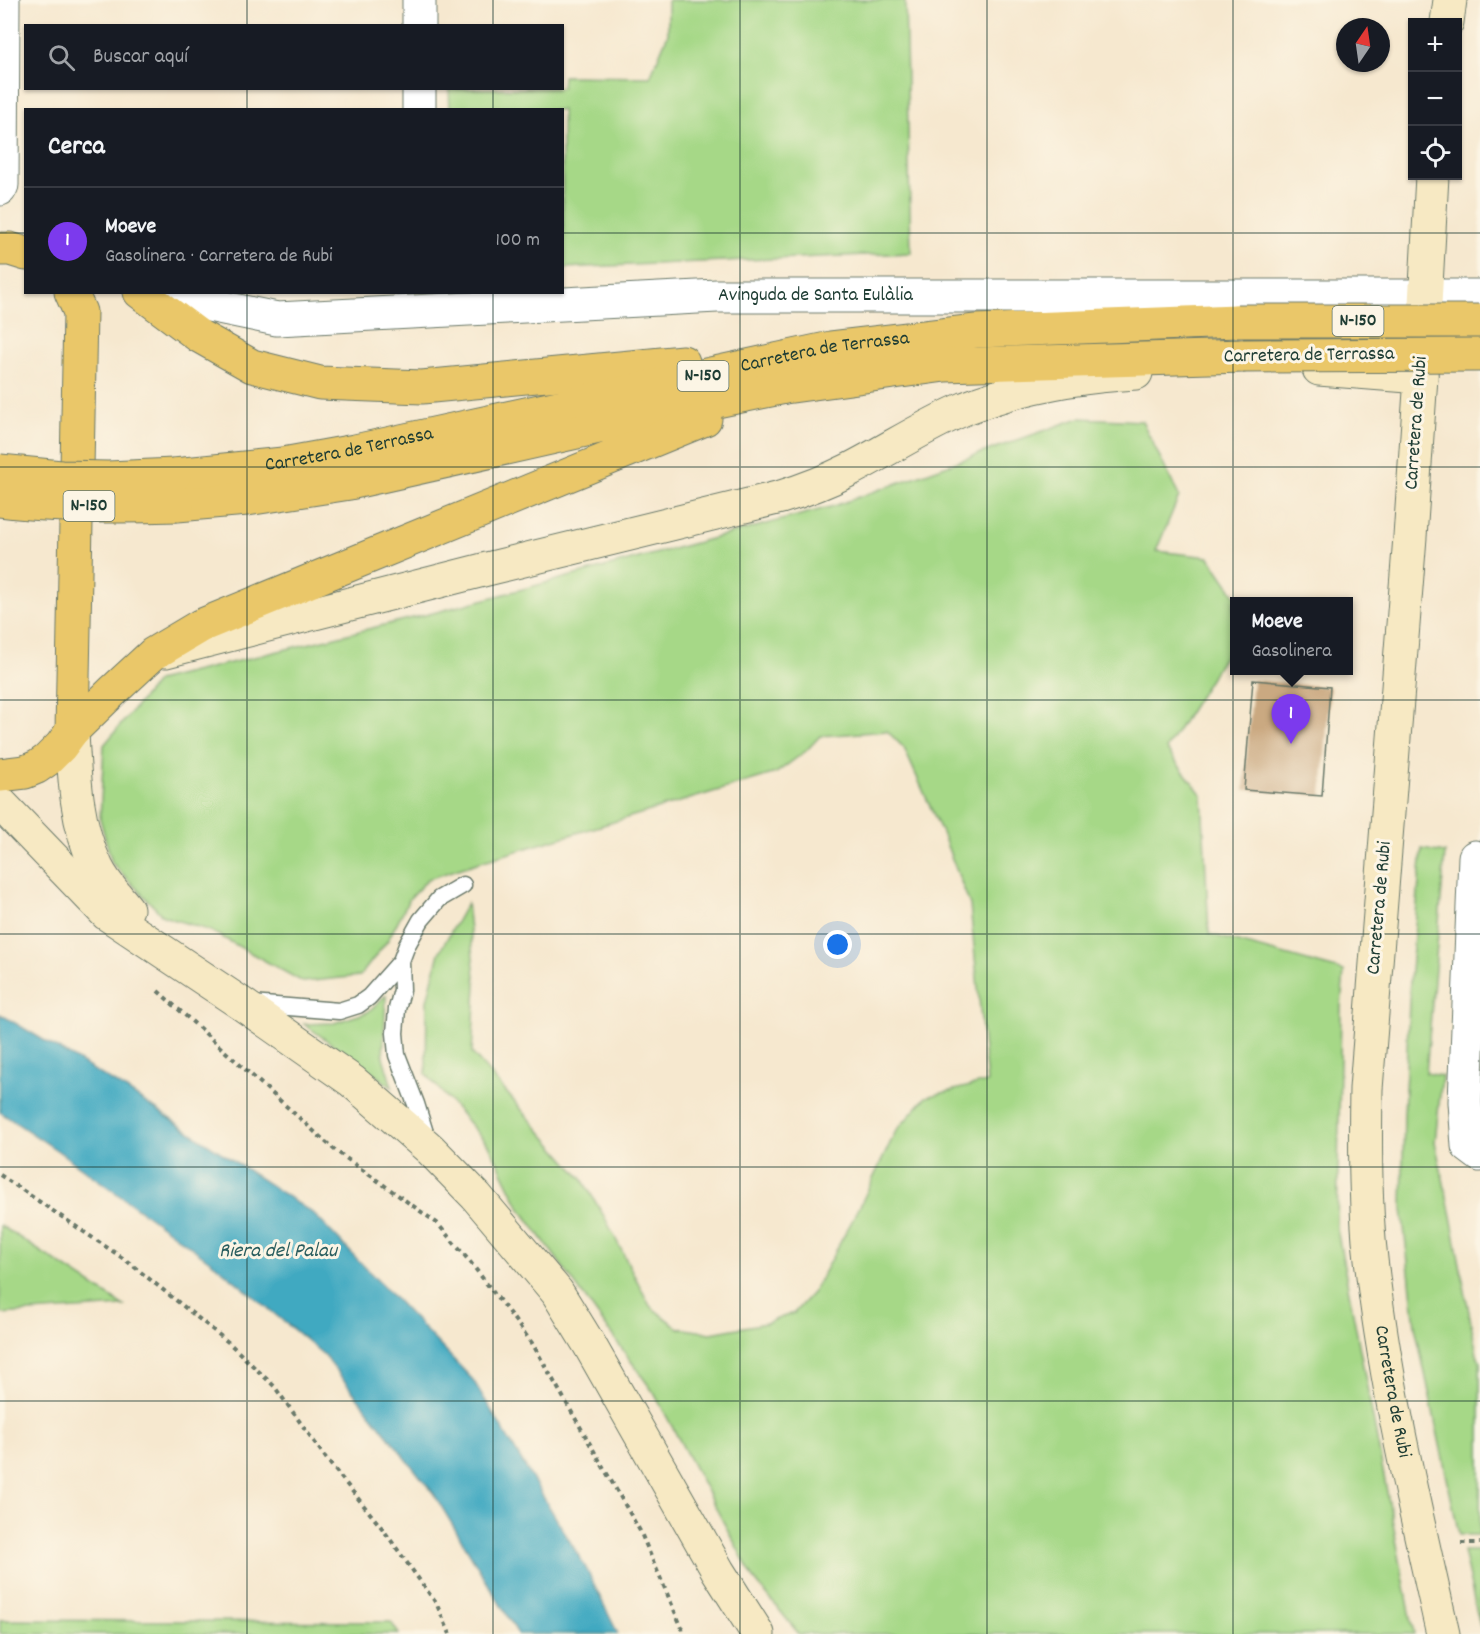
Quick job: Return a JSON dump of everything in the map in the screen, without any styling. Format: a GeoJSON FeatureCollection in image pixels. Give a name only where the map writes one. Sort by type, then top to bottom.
{"type":"FeatureCollection","features":[{"type":"Feature","properties":{"kind":"main road"},"geometry":{"type":"LineString","coordinates":[[0,249],[24,253]]}},
{"type":"Feature","properties":{"kind":"main road"},"geometry":{"type":"LineString","coordinates":[[72,294],[80,312],[72,731]]}},
{"type":"Feature","properties":{"kind":"main road"},"geometry":{"type":"LineString","coordinates":[[143,294],[199,336],[252,366],[320,383],[422,387],[831,348]]}},
{"type":"Feature","properties":{"kind":"main road","name":"Carretera de Terrassa"},"geometry":{"type":"LineString","coordinates":[[0,500],[112,507],[284,464],[355,452],[831,348],[976,331],[1237,321],[1480,321]]}},
{"type":"Feature","properties":{"kind":"main road","name":"Carretera de Terrassa"},"geometry":{"type":"LineString","coordinates":[[0,471],[61,477],[108,478],[248,499],[350,483],[688,406],[785,387],[945,365],[1243,356],[1480,355]]}},
{"type":"Feature","properties":{"kind":"main road"},"geometry":{"type":"LineString","coordinates":[[0,775],[25,772],[37,767],[54,753],[72,731],[153,654],[200,626],[785,387]]}},
{"type":"Feature","properties":{"kind":"street"},"geometry":{"type":"LineString","coordinates":[[0,189],[2,185],[3,0]]}},
{"type":"Feature","properties":{"kind":"street"},"geometry":{"type":"LineString","coordinates":[[419,0],[419,24]]}},
{"type":"Feature","properties":{"kind":"street"},"geometry":{"type":"LineString","coordinates":[[1448,18],[1450,0]]}},
{"type":"Feature","properties":{"kind":"street"},"geometry":{"type":"LineString","coordinates":[[419,90],[419,108]]}},
{"type":"Feature","properties":{"kind":"street","name":"Carretera de Rubi"},"geometry":{"type":"LineString","coordinates":[[1432,180],[1421,377],[1372,1004],[1365,1143],[1370,1239],[1377,1309],[1402,1448],[1443,1634]]}},
{"type":"Feature","properties":{"kind":"street","name":"Avinguda de Santa Eulàlia"},"geometry":{"type":"LineString","coordinates":[[162,294],[277,319],[419,302],[717,296],[1480,296]]}},
{"type":"Feature","properties":{"kind":"street"},"geometry":{"type":"LineString","coordinates":[[153,654],[781,497],[848,471],[965,409],[1012,392],[1092,377],[1145,372],[1294,367],[1421,377]]}},
{"type":"Feature","properties":{"kind":"street"},"geometry":{"type":"LineString","coordinates":[[72,731],[74,778],[79,816],[97,868],[158,948]]}},
{"type":"Feature","properties":{"kind":"street"},"geometry":{"type":"LineString","coordinates":[[0,803],[107,914],[352,1081],[430,1149],[476,1196],[556,1292],[589,1344],[717,1571],[758,1634]]}},
{"type":"Feature","properties":{"kind":"street"},"geometry":{"type":"LineString","coordinates":[[1475,857],[1465,1102],[1468,1146],[1480,1155]]}},
{"type":"Feature","properties":{"kind":"lane"},"geometry":{"type":"LineString","coordinates":[[430,1149],[397,1055],[395,1033],[402,990],[401,962],[407,945],[421,920],[439,899],[463,885]]}},
{"type":"Feature","properties":{"kind":"lane"},"geometry":{"type":"LineString","coordinates":[[242,1004],[339,1011],[357,1005],[369,997],[401,962]]}},
{"type":"Feature","properties":{"kind":"path"},"geometry":{"type":"LineString","coordinates":[[158,992],[336,1151],[437,1223],[471,1263],[532,1343],[640,1531],[683,1634]]}},
{"type":"Feature","properties":{"kind":"path"},"geometry":{"type":"LineString","coordinates":[[0,1175],[128,1261],[228,1342],[274,1386],[331,1465],[389,1537],[435,1603],[450,1634]]}},
{"type":"Feature","properties":{"kind":"path"},"geometry":{"type":"LineString","coordinates":[[1461,1543],[1480,1543]]}},
{"type":"Feature","properties":{"kind":"green space"},"geometry":{"type":"Polygon","coordinates":[[[668,0],[905,0],[911,253],[564,268],[564,108],[450,108],[449,90],[564,90],[564,76],[650,77],[668,34],[668,0]]]}},
{"type":"Feature","properties":{"kind":"green space"},"geometry":{"type":"Polygon","coordinates":[[[1079,418],[1142,421],[1179,496],[1156,551],[1209,557],[1236,597],[1230,597],[1230,647],[1166,749],[1202,795],[1209,934],[1344,971],[1341,1007],[1337,1229],[1414,1634],[799,1634],[754,1579],[654,1393],[520,1208],[490,1147],[426,1074],[427,1001],[439,953],[467,903],[476,985],[472,1053],[582,1179],[604,1216],[650,1306],[678,1328],[711,1333],[766,1323],[794,1313],[813,1292],[858,1210],[896,1131],[926,1097],[987,1082],[970,905],[942,833],[904,748],[887,731],[820,736],[806,751],[776,773],[428,879],[410,898],[388,940],[360,976],[303,982],[211,931],[163,916],[112,863],[100,819],[104,745],[157,681],[433,613],[834,506],[1079,418]]]}},
{"type":"Feature","properties":{"kind":"green space"},"geometry":{"type":"Polygon","coordinates":[[[1422,849],[1445,853],[1426,1073],[1442,1076],[1435,1142],[1480,1361],[1480,1535],[1459,1535],[1415,1326],[1402,1209],[1410,981],[1422,849]]]}},
{"type":"Feature","properties":{"kind":"green space"},"geometry":{"type":"Polygon","coordinates":[[[386,995],[383,1057],[392,1087],[304,1024],[334,1023],[368,1012],[386,995]]]}},
{"type":"Feature","properties":{"kind":"green space"},"geometry":{"type":"Polygon","coordinates":[[[0,1225],[124,1306],[0,1314],[0,1225]]]}},
{"type":"Feature","properties":{"kind":"green space"},"geometry":{"type":"Polygon","coordinates":[[[1463,1551],[1480,1551],[1480,1627],[1463,1551]]]}},
{"type":"Feature","properties":{"kind":"green space"},"geometry":{"type":"Polygon","coordinates":[[[0,1620],[391,1622],[399,1634],[0,1634],[0,1620]]]}},
{"type":"Feature","properties":{"kind":"water","name":"Riera del Palau"},"geometry":{"type":"Polygon","coordinates":[[[0,1014],[125,1089],[314,1214],[473,1380],[586,1568],[618,1634],[518,1634],[434,1494],[324,1355],[217,1266],[0,1112],[0,1014]]]}},
{"type":"Feature","properties":{"kind":"building"},"geometry":{"type":"Polygon","coordinates":[[[1253,680],[1330,687],[1322,796],[1244,790],[1253,680]]]}},
{"type":"Feature","properties":{"kind":"place","name":"Moeve"},"geometry":{"type":"Point","coordinates":[1291,744]}}]}
